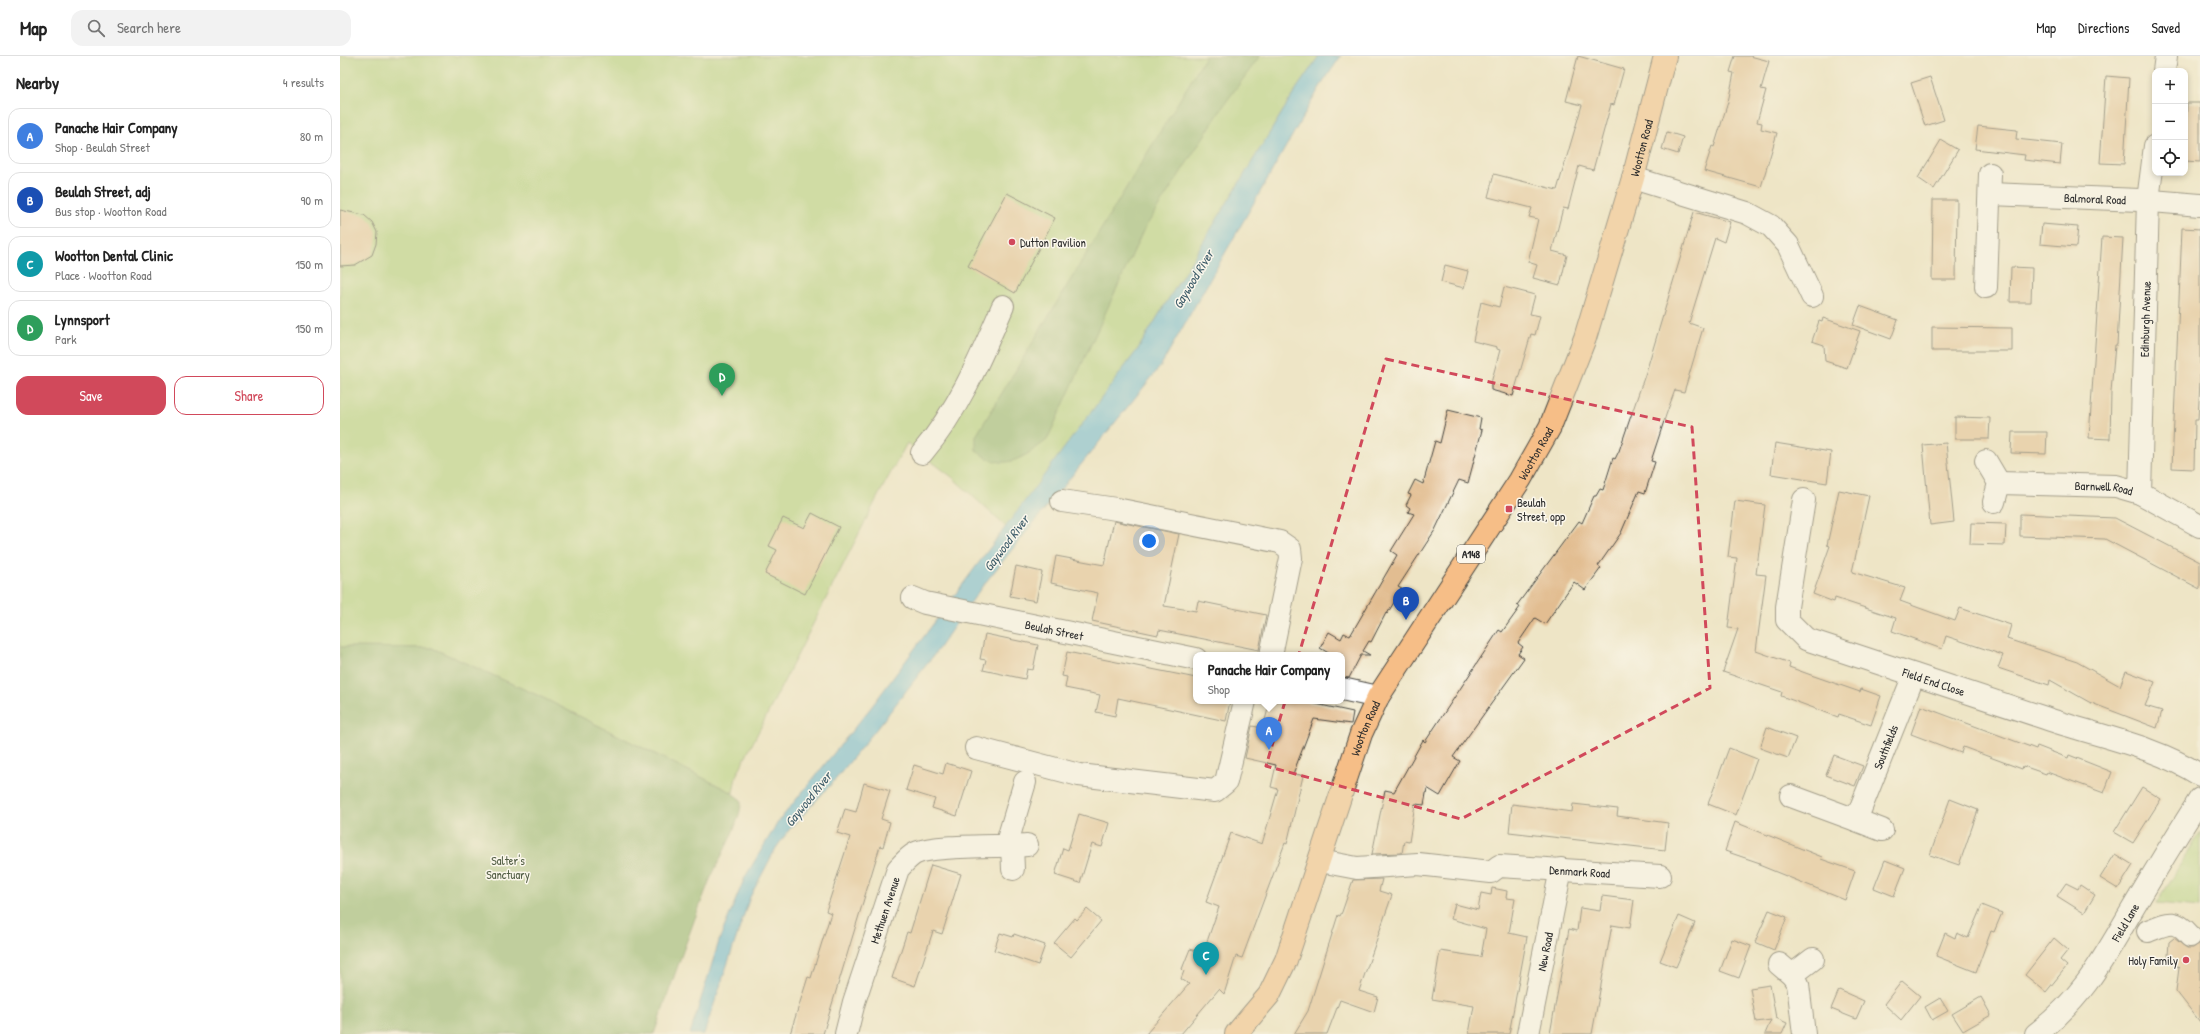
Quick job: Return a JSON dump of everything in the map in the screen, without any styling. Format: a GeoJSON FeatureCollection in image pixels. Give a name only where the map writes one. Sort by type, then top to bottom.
{"type":"FeatureCollection","features":[{"type":"Feature","properties":{"kind":"main road","name":"Wootton Road"},"geometry":{"type":"LineString","coordinates":[[1236,1034],[1269,995],[1286,960],[1361,734],[1378,697],[1520,480],[1550,427],[1585,338],[1633,178],[1665,56]]}},
{"type":"Feature","properties":{"kind":"street"},"geometry":{"type":"LineString","coordinates":[[2164,68],[2166,56]]}},
{"type":"Feature","properties":{"kind":"street","name":"Edinburgh Avenue"},"geometry":{"type":"LineString","coordinates":[[2140,493],[2148,200],[2152,169]]}},
{"type":"Feature","properties":{"kind":"street"},"geometry":{"type":"LineString","coordinates":[[1633,178],[1747,213],[1771,226],[1788,245],[1812,296]]}},
{"type":"Feature","properties":{"kind":"street","name":"Balmoral Road"},"geometry":{"type":"LineString","coordinates":[[1986,287],[1990,184],[2200,205]]}},
{"type":"Feature","properties":{"kind":"street"},"geometry":{"type":"LineString","coordinates":[[922,453],[941,432],[986,345],[1003,306]]}},
{"type":"Feature","properties":{"kind":"street","name":"Barnwell Road"},"geometry":{"type":"LineString","coordinates":[[1986,461],[1996,493],[2116,486],[2140,493],[2200,526]]}},
{"type":"Feature","properties":{"kind":"street","name":"Field End Close"},"geometry":{"type":"LineString","coordinates":[[1804,500],[1787,607],[1788,620],[1806,639],[2046,719],[2148,749],[2178,761],[2200,775]]}},
{"type":"Feature","properties":{"kind":"street"},"geometry":{"type":"LineString","coordinates":[[1062,501],[1116,509],[1280,542],[1290,549],[1291,558],[1272,652]]}},
{"type":"Feature","properties":{"kind":"street","name":"Beulah Street"},"geometry":{"type":"LineString","coordinates":[[919,601],[1193,658]]}},
{"type":"Feature","properties":{"kind":"street","name":"Southfields"},"geometry":{"type":"LineString","coordinates":[[1856,820],[1914,674]]}},
{"type":"Feature","properties":{"kind":"street"},"geometry":{"type":"LineString","coordinates":[[1345,690],[1378,697]]}},
{"type":"Feature","properties":{"kind":"street"},"geometry":{"type":"LineString","coordinates":[[976,748],[1079,775],[1215,791],[1226,782],[1244,704]]}},
{"type":"Feature","properties":{"kind":"street"},"geometry":{"type":"LineString","coordinates":[[1013,869],[1025,782]]}},
{"type":"Feature","properties":{"kind":"street"},"geometry":{"type":"LineString","coordinates":[[1791,796],[1882,830]]}},
{"type":"Feature","properties":{"kind":"street","name":"Field Lane"},"geometry":{"type":"LineString","coordinates":[[2036,1034],[2058,1017],[2076,999],[2101,963],[2200,799]]}},
{"type":"Feature","properties":{"kind":"street","name":"Methuen Avenue"},"geometry":{"type":"LineString","coordinates":[[846,1034],[854,1002],[898,869],[908,858],[918,852],[936,849],[1015,846]]}},
{"type":"Feature","properties":{"kind":"street","name":"Denmark Road"},"geometry":{"type":"LineString","coordinates":[[1320,861],[1357,868],[1418,864],[1491,872],[1499,866],[1660,876]]}},
{"type":"Feature","properties":{"kind":"street","name":"New Road"},"geometry":{"type":"LineString","coordinates":[[1528,1034],[1561,869]]}},
{"type":"Feature","properties":{"kind":"street"},"geometry":{"type":"LineString","coordinates":[[2148,931],[2161,926],[2175,924],[2181,925],[2190,936]]}},
{"type":"Feature","properties":{"kind":"street"},"geometry":{"type":"LineString","coordinates":[[1804,1034],[1798,984],[1786,970],[1813,959]]}},
{"type":"Feature","properties":{"kind":"highlighted area"},"geometry":{"type":"Polygon","coordinates":[[[1386,359],[1692,427],[1710,688],[1461,819],[1266,766],[1386,359]]]}},
{"type":"Feature","properties":{"kind":"green space"},"geometry":{"type":"Polygon","coordinates":[[[340,56],[1319,56],[1297,88],[1138,349],[1006,527],[952,477],[907,443],[877,498],[736,776],[733,793],[539,696],[432,648],[340,647],[340,56]]]}},
{"type":"Feature","properties":{"kind":"green space"},"geometry":{"type":"Polygon","coordinates":[[[1206,56],[1260,56],[1226,102],[1143,231],[1047,440],[1030,453],[1013,461],[995,461],[986,457],[976,450],[976,436],[1206,56]]]}},
{"type":"Feature","properties":{"kind":"green space","name":"Salter's Sanctuary"},"geometry":{"type":"Polygon","coordinates":[[[340,647],[432,648],[539,696],[729,791],[741,800],[741,808],[734,829],[709,882],[654,1034],[340,1034],[340,647]]]}},
{"type":"Feature","properties":{"kind":"green space"},"geometry":{"type":"Polygon","coordinates":[[[2200,832],[2200,907],[2157,903],[2200,832]]]}},
{"type":"Feature","properties":{"kind":"water","name":"Gaywood River"},"geometry":{"type":"Polygon","coordinates":[[[1319,56],[1341,56],[1320,87],[1160,367],[981,588],[934,655],[882,722],[835,780],[789,830],[776,848],[750,897],[704,1034],[690,1034],[720,938],[745,877],[778,822],[872,706],[1138,349],[1297,88],[1319,56]]]}},
{"type":"Feature","properties":{"kind":"building"},"geometry":{"type":"Polygon","coordinates":[[[1578,56],[1624,69],[1614,105],[1611,104],[1593,170],[1579,166],[1568,209],[1563,208],[1552,251],[1567,255],[1560,285],[1533,278],[1537,265],[1528,262],[1538,219],[1529,217],[1532,208],[1488,197],[1494,174],[1557,190],[1582,105],[1566,101],[1578,56]]]}},
{"type":"Feature","properties":{"kind":"building"},"geometry":{"type":"Polygon","coordinates":[[[1735,56],[1750,56],[1769,61],[1761,89],[1766,90],[1757,122],[1762,123],[1761,129],[1777,133],[1761,187],[1704,171],[1712,146],[1714,147],[1728,102],[1734,73],[1730,72],[1735,56]]]}},
{"type":"Feature","properties":{"kind":"building"},"geometry":{"type":"Polygon","coordinates":[[[2106,76],[2129,78],[2124,164],[2100,163],[2106,76]]]}},
{"type":"Feature","properties":{"kind":"building"},"geometry":{"type":"Polygon","coordinates":[[[1930,77],[1944,120],[1925,126],[1911,83],[1930,77]]]}},
{"type":"Feature","properties":{"kind":"building"},"geometry":{"type":"Polygon","coordinates":[[[2188,103],[2200,103],[2200,162],[2188,161],[2188,103]]]}},
{"type":"Feature","properties":{"kind":"building"},"geometry":{"type":"Polygon","coordinates":[[[1978,126],[2017,130],[2016,139],[2062,144],[2060,164],[2024,160],[2025,155],[1975,149],[1978,126]]]}},
{"type":"Feature","properties":{"kind":"building"},"geometry":{"type":"Polygon","coordinates":[[[1667,132],[1683,137],[1678,154],[1662,149],[1667,132]]]}},
{"type":"Feature","properties":{"kind":"building"},"geometry":{"type":"Polygon","coordinates":[[[1941,140],[1958,150],[1934,189],[1918,178],[1941,140]]]}},
{"type":"Feature","properties":{"kind":"building","name":"Dutton Pavilion"},"geometry":{"type":"Polygon","coordinates":[[[1007,193],[1055,218],[1015,293],[968,266],[1007,193]]]}},
{"type":"Feature","properties":{"kind":"building"},"geometry":{"type":"Polygon","coordinates":[[[1933,200],[1957,200],[1956,280],[1932,280],[1933,200]]]}},
{"type":"Feature","properties":{"kind":"building"},"geometry":{"type":"Polygon","coordinates":[[[340,210],[364,215],[372,222],[377,232],[376,244],[372,255],[355,265],[340,266],[340,210]]]}},
{"type":"Feature","properties":{"kind":"building"},"geometry":{"type":"Polygon","coordinates":[[[1694,212],[1730,222],[1724,242],[1715,238],[1689,323],[1703,328],[1684,392],[1675,390],[1666,415],[1651,461],[1655,462],[1645,493],[1639,491],[1621,533],[1598,566],[1601,568],[1585,590],[1574,582],[1545,624],[1535,618],[1518,643],[1523,647],[1518,654],[1524,658],[1453,757],[1460,761],[1440,796],[1427,788],[1424,805],[1415,804],[1409,842],[1404,841],[1402,853],[1372,854],[1385,790],[1394,792],[1423,740],[1425,742],[1499,630],[1502,632],[1520,607],[1517,605],[1579,521],[1582,523],[1594,496],[1596,496],[1600,489],[1603,490],[1613,458],[1615,459],[1619,451],[1647,369],[1694,212]]]}},
{"type":"Feature","properties":{"kind":"building"},"geometry":{"type":"Polygon","coordinates":[[[2042,224],[2078,227],[2076,247],[2040,244],[2042,224]]]}},
{"type":"Feature","properties":{"kind":"building"},"geometry":{"type":"Polygon","coordinates":[[[2182,228],[2200,229],[2200,380],[2198,420],[2195,420],[2194,469],[2172,468],[2182,228]]]}},
{"type":"Feature","properties":{"kind":"building"},"geometry":{"type":"Polygon","coordinates":[[[2102,237],[2123,238],[2117,345],[2115,345],[2111,392],[2110,439],[2089,438],[2102,237]]]}},
{"type":"Feature","properties":{"kind":"building"},"geometry":{"type":"Polygon","coordinates":[[[1445,265],[1468,271],[1464,288],[1441,282],[1445,265]]]}},
{"type":"Feature","properties":{"kind":"building"},"geometry":{"type":"Polygon","coordinates":[[[2011,267],[2032,268],[2031,302],[2010,302],[2011,267]]]}},
{"type":"Feature","properties":{"kind":"building"},"geometry":{"type":"Polygon","coordinates":[[[1504,287],[1535,295],[1530,314],[1540,316],[1535,335],[1531,334],[1513,396],[1491,390],[1491,383],[1500,350],[1497,349],[1497,347],[1473,341],[1481,302],[1499,307],[1504,287]]]}},
{"type":"Feature","properties":{"kind":"building"},"geometry":{"type":"Polygon","coordinates":[[[1860,306],[1898,320],[1891,339],[1853,325],[1860,306]]]}},
{"type":"Feature","properties":{"kind":"building"},"geometry":{"type":"Polygon","coordinates":[[[1823,318],[1860,331],[1847,368],[1825,361],[1824,345],[1812,341],[1819,321],[1822,322],[1823,318]]]}},
{"type":"Feature","properties":{"kind":"building"},"geometry":{"type":"Polygon","coordinates":[[[1932,327],[2012,328],[2012,351],[1932,351],[1932,327]]]}},
{"type":"Feature","properties":{"kind":"building"},"geometry":{"type":"Polygon","coordinates":[[[1448,410],[1481,418],[1479,429],[1482,430],[1468,483],[1459,480],[1435,530],[1398,587],[1402,589],[1387,614],[1386,613],[1371,642],[1369,641],[1363,651],[1370,655],[1361,655],[1349,678],[1345,677],[1345,652],[1327,652],[1320,648],[1329,632],[1341,639],[1344,633],[1350,636],[1397,555],[1391,551],[1414,514],[1408,512],[1410,508],[1406,505],[1411,495],[1408,494],[1415,480],[1423,484],[1435,441],[1440,443],[1448,410]]]}},
{"type":"Feature","properties":{"kind":"building"},"geometry":{"type":"Polygon","coordinates":[[[1955,417],[1990,418],[1989,439],[1955,439],[1955,417]]]}},
{"type":"Feature","properties":{"kind":"building"},"geometry":{"type":"Polygon","coordinates":[[[2012,432],[2047,432],[2046,454],[2011,453],[2012,432]]]}},
{"type":"Feature","properties":{"kind":"building"},"geometry":{"type":"Polygon","coordinates":[[[1775,443],[1831,452],[1827,483],[1771,474],[1775,443]]]}},
{"type":"Feature","properties":{"kind":"building"},"geometry":{"type":"Polygon","coordinates":[[[1946,443],[1954,522],[1930,525],[1923,445],[1946,443]]]}},
{"type":"Feature","properties":{"kind":"building"},"geometry":{"type":"Polygon","coordinates":[[[1839,490],[1869,496],[1852,572],[1905,588],[1900,601],[1955,621],[1960,608],[2011,625],[2007,639],[2077,662],[2120,686],[2126,671],[2155,682],[2145,706],[2162,711],[2157,728],[2089,702],[2050,680],[2049,685],[1998,668],[2003,655],[1946,636],[1942,649],[1892,631],[1896,618],[1835,598],[1834,602],[1813,594],[1830,546],[1827,545],[1839,490]]]}},
{"type":"Feature","properties":{"kind":"building"},"geometry":{"type":"Polygon","coordinates":[[[1735,501],[1765,505],[1756,574],[1766,575],[1756,651],[1790,663],[1789,667],[1811,675],[1860,692],[1861,689],[1881,696],[1871,725],[1839,714],[1838,717],[1781,696],[1782,692],[1723,672],[1738,629],[1728,628],[1737,558],[1728,557],[1735,501]]]}},
{"type":"Feature","properties":{"kind":"building"},"geometry":{"type":"Polygon","coordinates":[[[812,513],[839,527],[805,594],[765,574],[777,550],[769,546],[783,518],[804,528],[812,513]]]}},
{"type":"Feature","properties":{"kind":"building"},"geometry":{"type":"Polygon","coordinates":[[[2020,514],[2115,518],[2200,562],[2200,589],[2105,539],[2020,536],[2020,514]]]}},
{"type":"Feature","properties":{"kind":"building"},"geometry":{"type":"Polygon","coordinates":[[[1114,521],[1179,534],[1164,606],[1196,611],[1198,601],[1266,615],[1259,650],[1159,630],[1158,635],[1092,621],[1098,593],[1051,583],[1056,556],[1104,565],[1114,521]]]}},
{"type":"Feature","properties":{"kind":"building"},"geometry":{"type":"Polygon","coordinates":[[[1971,523],[2006,524],[2005,545],[1970,544],[1971,523]]]}},
{"type":"Feature","properties":{"kind":"building"},"geometry":{"type":"Polygon","coordinates":[[[1016,566],[1042,572],[1036,601],[1010,596],[1016,566]]]}},
{"type":"Feature","properties":{"kind":"building"},"geometry":{"type":"Polygon","coordinates":[[[985,634],[1038,645],[1033,670],[1027,669],[1025,679],[983,670],[986,660],[980,659],[985,634]]]}},
{"type":"Feature","properties":{"kind":"building"},"geometry":{"type":"Polygon","coordinates":[[[1067,652],[1193,677],[1193,704],[1229,704],[1226,721],[1118,698],[1115,716],[1096,712],[1100,695],[1065,688],[1067,677],[1062,676],[1067,652]]]}},
{"type":"Feature","properties":{"kind":"building"},"geometry":{"type":"Polygon","coordinates":[[[1269,704],[1316,704],[1353,712],[1351,724],[1314,719],[1293,774],[1303,776],[1287,844],[1285,843],[1242,958],[1236,956],[1224,994],[1219,989],[1181,1034],[1146,1034],[1189,984],[1181,979],[1184,971],[1182,969],[1190,949],[1203,953],[1219,907],[1206,902],[1231,833],[1262,844],[1278,789],[1271,787],[1276,765],[1245,758],[1252,726],[1263,728],[1269,704]]]}},
{"type":"Feature","properties":{"kind":"building"},"geometry":{"type":"Polygon","coordinates":[[[1921,706],[2036,749],[2037,746],[2068,758],[2069,755],[2112,772],[2104,793],[2047,772],[2046,774],[2023,766],[2022,769],[1963,747],[1961,753],[1911,734],[1921,706]]]}},
{"type":"Feature","properties":{"kind":"building"},"geometry":{"type":"Polygon","coordinates":[[[1767,727],[1796,738],[1788,758],[1760,748],[1767,727]]]}},
{"type":"Feature","properties":{"kind":"building"},"geometry":{"type":"Polygon","coordinates":[[[1729,748],[1757,759],[1736,815],[1708,804],[1729,748]]]}},
{"type":"Feature","properties":{"kind":"building"},"geometry":{"type":"Polygon","coordinates":[[[1834,755],[1863,766],[1855,786],[1826,775],[1834,755]]]}},
{"type":"Feature","properties":{"kind":"building"},"geometry":{"type":"Polygon","coordinates":[[[946,763],[971,771],[957,816],[932,808],[935,799],[906,790],[914,765],[943,774],[946,763]]]}},
{"type":"Feature","properties":{"kind":"building"},"geometry":{"type":"Polygon","coordinates":[[[864,783],[890,791],[881,819],[890,822],[883,847],[880,846],[823,1034],[790,1034],[808,977],[811,978],[831,913],[826,911],[850,837],[837,833],[845,809],[856,812],[864,783]]]}},
{"type":"Feature","properties":{"kind":"building"},"geometry":{"type":"Polygon","coordinates":[[[2142,787],[2161,799],[2133,843],[2114,832],[2142,787]]]}},
{"type":"Feature","properties":{"kind":"building"},"geometry":{"type":"Polygon","coordinates":[[[1950,799],[1978,810],[1959,865],[1930,855],[1950,799]]]}},
{"type":"Feature","properties":{"kind":"building"},"geometry":{"type":"Polygon","coordinates":[[[1512,804],[1572,812],[1573,804],[1618,809],[1617,816],[1668,823],[1665,850],[1509,832],[1512,804]]]}},
{"type":"Feature","properties":{"kind":"building"},"geometry":{"type":"Polygon","coordinates":[[[1079,814],[1109,823],[1102,847],[1092,844],[1080,883],[1055,875],[1063,848],[1068,850],[1079,814]]]}},
{"type":"Feature","properties":{"kind":"building"},"geometry":{"type":"Polygon","coordinates":[[[1735,822],[1822,857],[1821,859],[1855,871],[1845,900],[1759,865],[1760,863],[1725,851],[1735,822]]]}},
{"type":"Feature","properties":{"kind":"building"},"geometry":{"type":"Polygon","coordinates":[[[2115,854],[2133,865],[2118,889],[2100,878],[2115,854]]]}},
{"type":"Feature","properties":{"kind":"building"},"geometry":{"type":"Polygon","coordinates":[[[1885,860],[1905,868],[1894,896],[1874,888],[1885,860]]]}},
{"type":"Feature","properties":{"kind":"building"},"geometry":{"type":"Polygon","coordinates":[[[931,865],[961,874],[942,934],[933,931],[915,986],[892,978],[907,932],[910,933],[931,865]]]}},
{"type":"Feature","properties":{"kind":"building"},"geometry":{"type":"Polygon","coordinates":[[[1382,879],[1379,891],[1392,895],[1359,991],[1378,997],[1374,1012],[1340,1000],[1327,1034],[1294,1034],[1308,1011],[1338,915],[1340,916],[1342,912],[1353,880],[1382,879]]]}},
{"type":"Feature","properties":{"kind":"building"},"geometry":{"type":"Polygon","coordinates":[[[2066,883],[2078,889],[2080,885],[2095,895],[2084,913],[2057,896],[2066,883]]]}},
{"type":"Feature","properties":{"kind":"building"},"geometry":{"type":"Polygon","coordinates":[[[1492,888],[1507,891],[1506,898],[1515,899],[1509,933],[1527,937],[1509,1034],[1469,1034],[1474,1006],[1432,999],[1440,951],[1481,957],[1486,929],[1451,919],[1455,904],[1478,910],[1481,893],[1491,895],[1492,888]]]}},
{"type":"Feature","properties":{"kind":"building"},"geometry":{"type":"Polygon","coordinates":[[[1602,896],[1634,900],[1630,928],[1612,925],[1592,1034],[1550,1034],[1569,929],[1577,931],[1580,908],[1600,911],[1602,896]]]}},
{"type":"Feature","properties":{"kind":"building"},"geometry":{"type":"Polygon","coordinates":[[[1982,905],[2002,913],[1994,932],[1991,931],[1976,972],[1936,956],[1945,933],[1955,938],[1957,933],[1968,938],[1982,905]]]}},
{"type":"Feature","properties":{"kind":"building"},"geometry":{"type":"Polygon","coordinates":[[[1087,909],[1101,921],[1071,957],[1054,943],[1075,918],[1077,920],[1087,909]]]}},
{"type":"Feature","properties":{"kind":"building"},"geometry":{"type":"Polygon","coordinates":[[[1769,910],[1787,917],[1774,950],[1755,942],[1769,910]]]}},
{"type":"Feature","properties":{"kind":"building"},"geometry":{"type":"Polygon","coordinates":[[[1679,916],[1695,923],[1676,967],[1660,961],[1679,916]]]}},
{"type":"Feature","properties":{"kind":"building"},"geometry":{"type":"Polygon","coordinates":[[[1000,933],[1013,937],[1014,934],[1045,945],[1038,965],[994,950],[1000,933]]]}},
{"type":"Feature","properties":{"kind":"building"},"geometry":{"type":"Polygon","coordinates":[[[2054,938],[2068,950],[2060,960],[2067,966],[2046,992],[2025,975],[2054,938]]]}},
{"type":"Feature","properties":{"kind":"building","name":"Holy Family"},"geometry":{"type":"Polygon","coordinates":[[[2174,938],[2187,948],[2193,948],[2200,943],[2200,1022],[2176,991],[2179,968],[2168,956],[2169,942],[2174,938]]]}},
{"type":"Feature","properties":{"kind":"building"},"geometry":{"type":"Polygon","coordinates":[[[1732,939],[1751,946],[1739,978],[1720,971],[1732,939]]]}},
{"type":"Feature","properties":{"kind":"building"},"geometry":{"type":"Polygon","coordinates":[[[1902,981],[1920,996],[1901,1020],[1884,1004],[1902,981]]]}},
{"type":"Feature","properties":{"kind":"building"},"geometry":{"type":"Polygon","coordinates":[[[1770,985],[1776,1018],[1787,1023],[1782,1034],[1765,1034],[1771,1020],[1756,1022],[1750,988],[1770,985]]]}},
{"type":"Feature","properties":{"kind":"building"},"geometry":{"type":"Polygon","coordinates":[[[1839,990],[1864,1001],[1856,1019],[1831,1009],[1839,990]]]}},
{"type":"Feature","properties":{"kind":"building"},"geometry":{"type":"Polygon","coordinates":[[[1981,997],[1991,1015],[1963,1031],[1952,1014],[1981,997]]]}},
{"type":"Feature","properties":{"kind":"building"},"geometry":{"type":"Polygon","coordinates":[[[1940,998],[1948,1011],[1932,1020],[1925,1007],[1940,998]]]}},
{"type":"Feature","properties":{"kind":"place","name":"Dutton Pavilion"},"geometry":{"type":"Point","coordinates":[1012,242]}},
{"type":"Feature","properties":{"kind":"place","name":"Lynnsport"},"geometry":{"type":"Point","coordinates":[722,396]}},
{"type":"Feature","properties":{"kind":"place","name":"Beulah Street, opp"},"geometry":{"type":"Point","coordinates":[1509,509]}},
{"type":"Feature","properties":{"kind":"place","name":"Beulah Street, adj"},"geometry":{"type":"Point","coordinates":[1406,620]}},
{"type":"Feature","properties":{"kind":"place","name":"Panache Hair Company"},"geometry":{"type":"Point","coordinates":[1269,750]}},
{"type":"Feature","properties":{"kind":"place","name":"Holy Family"},"geometry":{"type":"Point","coordinates":[2186,960]}},
{"type":"Feature","properties":{"kind":"place","name":"Wootton Dental Clinic"},"geometry":{"type":"Point","coordinates":[1206,975]}}]}
